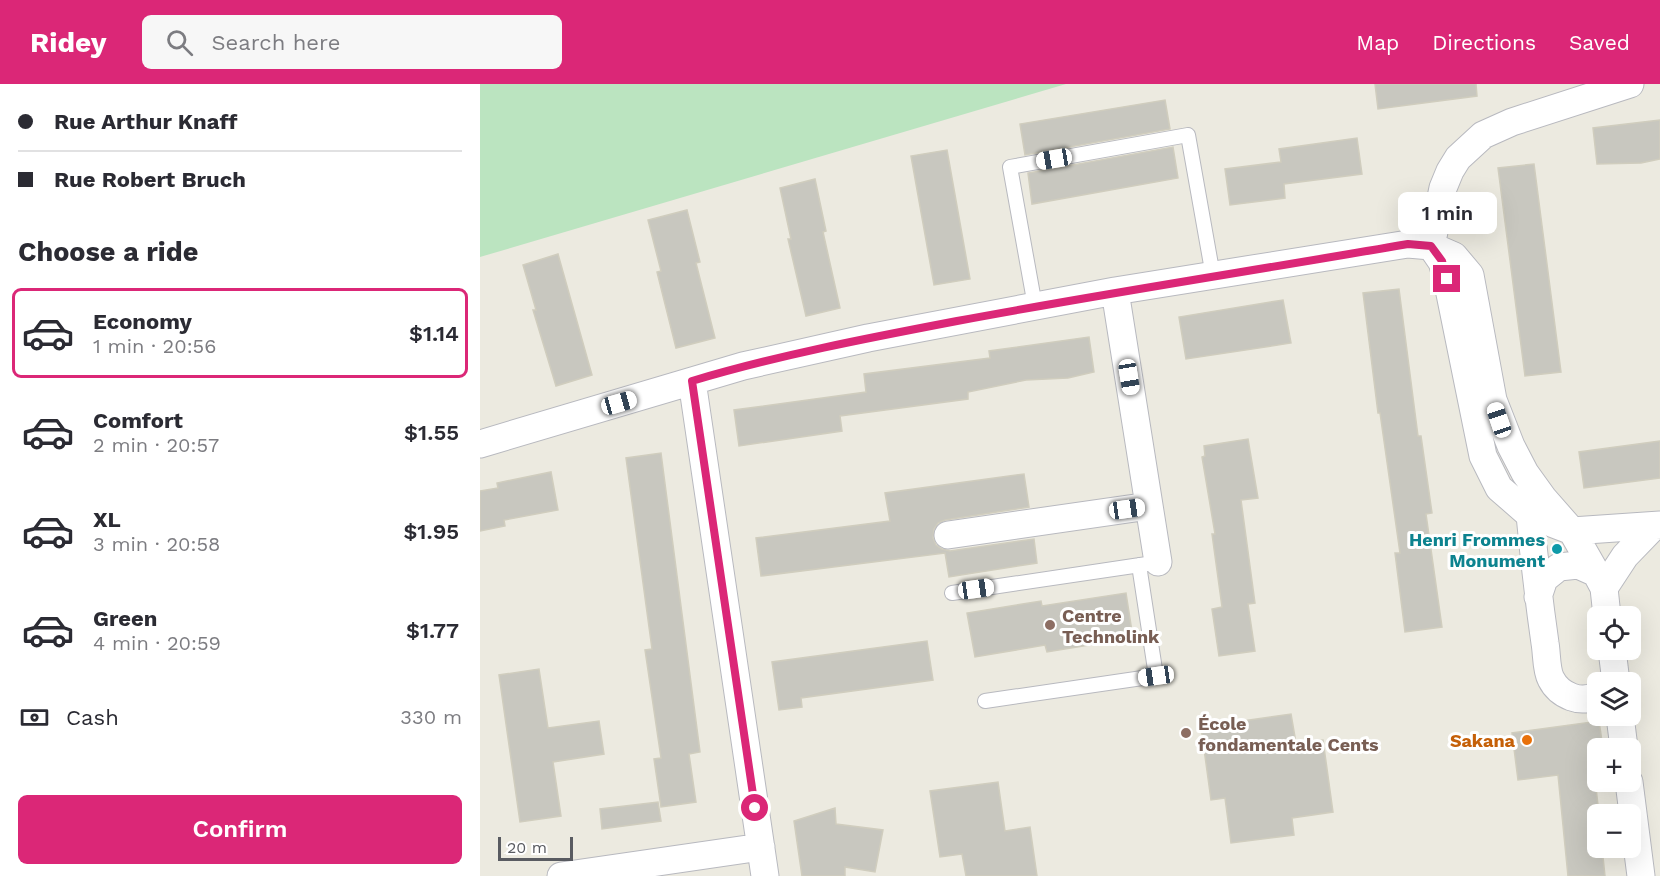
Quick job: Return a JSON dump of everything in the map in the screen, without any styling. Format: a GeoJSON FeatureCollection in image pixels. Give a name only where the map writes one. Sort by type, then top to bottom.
{"type":"FeatureCollection","features":[{"type":"Feature","properties":{"kind":"street"},"geometry":{"type":"LineString","coordinates":[[1630,84],[1512,122],[1482,135],[1458,158],[1450,171],[1443,188],[1431,246],[1442,261],[1447,279],[1483,456],[1499,488],[1530,515],[1572,531],[1657,526]]}},
{"type":"Feature","properties":{"kind":"street"},"geometry":{"type":"LineString","coordinates":[[480,444],[743,366],[868,338],[1115,291],[1408,244],[1431,246],[1454,255],[1470,275],[1493,400],[1499,420],[1525,473],[1572,531],[1600,581],[1605,606]]}},
{"type":"Feature","properties":{"kind":"street"},"geometry":{"type":"LineString","coordinates":[[1115,291],[1149,506],[1149,563]]}},
{"type":"Feature","properties":{"kind":"street"},"geometry":{"type":"LineString","coordinates":[[692,381],[765,876]]}},
{"type":"Feature","properties":{"kind":"street"},"geometry":{"type":"LineString","coordinates":[[948,535],[1149,506]]}},
{"type":"Feature","properties":{"kind":"street"},"geometry":{"type":"LineString","coordinates":[[1530,515],[1538,597],[1550,679],[1561,692],[1578,700],[1587,698]]}},
{"type":"Feature","properties":{"kind":"street"},"geometry":{"type":"LineString","coordinates":[[1600,581],[1657,526]]}},
{"type":"Feature","properties":{"kind":"street"},"geometry":{"type":"LineString","coordinates":[[1538,597],[1545,579],[1559,567],[1578,565],[1600,581]]}},
{"type":"Feature","properties":{"kind":"street"},"geometry":{"type":"LineString","coordinates":[[1630,792],[1641,876]]}},
{"type":"Feature","properties":{"kind":"street"},"geometry":{"type":"LineString","coordinates":[[561,876],[761,847]]}},
{"type":"Feature","properties":{"kind":"lane"},"geometry":{"type":"LineString","coordinates":[[1035,306],[1010,167],[1188,135],[1213,276]]}},
{"type":"Feature","properties":{"kind":"lane"},"geometry":{"type":"LineString","coordinates":[[952,592],[1149,563],[1156,676],[985,701]]}},
{"type":"Feature","properties":{"kind":"green space"},"geometry":{"type":"Polygon","coordinates":[[[480,84],[1066,84],[480,257],[480,84]]]}},
{"type":"Feature","properties":{"kind":"building"},"geometry":{"type":"Polygon","coordinates":[[[1375,84],[1476,84],[1477,96],[1378,109],[1375,84]]]}},
{"type":"Feature","properties":{"kind":"building"},"geometry":{"type":"Polygon","coordinates":[[[1165,100],[1170,129],[1025,155],[1020,124],[1165,100]]]}},
{"type":"Feature","properties":{"kind":"building"},"geometry":{"type":"Polygon","coordinates":[[[1660,120],[1660,159],[1641,163],[1597,164],[1593,128],[1660,120]]]}},
{"type":"Feature","properties":{"kind":"building"},"geometry":{"type":"Polygon","coordinates":[[[1357,138],[1362,174],[1284,184],[1285,198],[1230,205],[1225,169],[1281,162],[1279,149],[1357,138]]]}},
{"type":"Feature","properties":{"kind":"building"},"geometry":{"type":"Polygon","coordinates":[[[1173,147],[1178,178],[1032,204],[1028,173],[1173,147]]]}},
{"type":"Feature","properties":{"kind":"building"},"geometry":{"type":"Polygon","coordinates":[[[947,150],[970,279],[934,285],[911,156],[947,150]]]}},
{"type":"Feature","properties":{"kind":"building"},"geometry":{"type":"Polygon","coordinates":[[[1534,164],[1561,372],[1525,376],[1498,168],[1534,164]]]}},
{"type":"Feature","properties":{"kind":"building"},"geometry":{"type":"Polygon","coordinates":[[[815,179],[826,231],[823,232],[840,308],[806,316],[788,239],[791,239],[780,188],[815,179]]]}},
{"type":"Feature","properties":{"kind":"building"},"geometry":{"type":"Polygon","coordinates":[[[687,210],[700,262],[696,263],[715,338],[676,348],[657,272],[661,271],[648,220],[687,210]]]}},
{"type":"Feature","properties":{"kind":"building"},"geometry":{"type":"Polygon","coordinates":[[[558,254],[592,375],[556,386],[533,310],[536,310],[523,265],[558,254]]]}},
{"type":"Feature","properties":{"kind":"building"},"geometry":{"type":"Polygon","coordinates":[[[1399,289],[1418,436],[1421,436],[1432,513],[1426,514],[1442,627],[1405,632],[1395,553],[1400,553],[1380,413],[1378,413],[1363,293],[1399,289]]]}},
{"type":"Feature","properties":{"kind":"building"},"geometry":{"type":"Polygon","coordinates":[[[1283,300],[1291,343],[1186,359],[1179,317],[1283,300]]]}},
{"type":"Feature","properties":{"kind":"building"},"geometry":{"type":"Polygon","coordinates":[[[1089,337],[1094,372],[1068,378],[1026,380],[968,392],[968,399],[840,416],[842,431],[739,446],[734,410],[866,392],[864,374],[990,358],[989,351],[1089,337]]]}},
{"type":"Feature","properties":{"kind":"building"},"geometry":{"type":"Polygon","coordinates":[[[1248,439],[1258,498],[1241,500],[1255,603],[1248,604],[1255,651],[1219,656],[1212,609],[1222,607],[1212,534],[1215,534],[1202,457],[1205,456],[1204,446],[1248,439]]]}},
{"type":"Feature","properties":{"kind":"building"},"geometry":{"type":"Polygon","coordinates":[[[1660,441],[1660,478],[1584,488],[1579,452],[1660,441]]]}},
{"type":"Feature","properties":{"kind":"building"},"geometry":{"type":"Polygon","coordinates":[[[661,453],[700,752],[689,754],[696,802],[661,807],[654,759],[661,758],[645,650],[652,649],[626,458],[661,453]]]}},
{"type":"Feature","properties":{"kind":"building"},"geometry":{"type":"Polygon","coordinates":[[[551,472],[558,510],[504,520],[505,526],[480,531],[480,491],[498,488],[497,483],[551,472]]]}},
{"type":"Feature","properties":{"kind":"building"},"geometry":{"type":"Polygon","coordinates":[[[1024,474],[1029,507],[945,520],[938,523],[934,529],[933,538],[936,545],[950,551],[1034,539],[1037,563],[949,577],[945,553],[761,576],[756,538],[890,521],[885,493],[1024,474]]]}},
{"type":"Feature","properties":{"kind":"building","name":"Centre Technolink"},"geometry":{"type":"Polygon","coordinates":[[[1126,593],[1133,638],[1047,652],[1045,645],[975,657],[967,613],[1041,601],[1042,606],[1126,593]]]}},
{"type":"Feature","properties":{"kind":"building"},"geometry":{"type":"Polygon","coordinates":[[[927,641],[933,680],[801,698],[802,707],[779,710],[772,662],[927,641]]]}},
{"type":"Feature","properties":{"kind":"building"},"geometry":{"type":"Polygon","coordinates":[[[539,669],[548,728],[599,721],[604,754],[553,762],[561,816],[520,822],[499,675],[539,669]]]}},
{"type":"Feature","properties":{"kind":"building"},"geometry":{"type":"Polygon","coordinates":[[[1291,714],[1296,743],[1323,740],[1333,812],[1292,818],[1294,835],[1231,843],[1225,798],[1211,800],[1201,727],[1291,714]]]}},
{"type":"Feature","properties":{"kind":"building"},"geometry":{"type":"Polygon","coordinates":[[[1587,723],[1587,726],[1600,726],[1602,738],[1587,738],[1587,792],[1596,792],[1598,804],[1587,804],[1587,858],[1603,858],[1605,876],[1568,876],[1558,775],[1518,780],[1512,733],[1587,723]]]}},
{"type":"Feature","properties":{"kind":"building"},"geometry":{"type":"Polygon","coordinates":[[[998,782],[1005,831],[1030,827],[1037,876],[966,876],[962,854],[940,857],[930,791],[998,782]]]}},
{"type":"Feature","properties":{"kind":"building"},"geometry":{"type":"Polygon","coordinates":[[[658,802],[661,821],[602,829],[600,809],[658,802]]]}},
{"type":"Feature","properties":{"kind":"building"},"geometry":{"type":"Polygon","coordinates":[[[835,808],[836,824],[883,830],[875,872],[845,867],[845,876],[802,876],[794,821],[835,808]]]}},
{"type":"Feature","properties":{"kind":"place","name":"Henri Frommes Monument"},"geometry":{"type":"Point","coordinates":[1557,549]}},
{"type":"Feature","properties":{"kind":"place","name":"Centre Technolink"},"geometry":{"type":"Point","coordinates":[1050,625]}},
{"type":"Feature","properties":{"kind":"place","name":"École fondamentale Cents"},"geometry":{"type":"Point","coordinates":[1186,733]}},
{"type":"Feature","properties":{"kind":"place","name":"Sakana"},"geometry":{"type":"Point","coordinates":[1527,740]}},
{"type":"Feature","properties":{"kind":"route"},"geometry":{"type":"LineString","coordinates":[[755,808],[692,381],[743,366],[868,338],[1115,291],[1408,244],[1431,246],[1442,261],[1447,279]]}}]}
